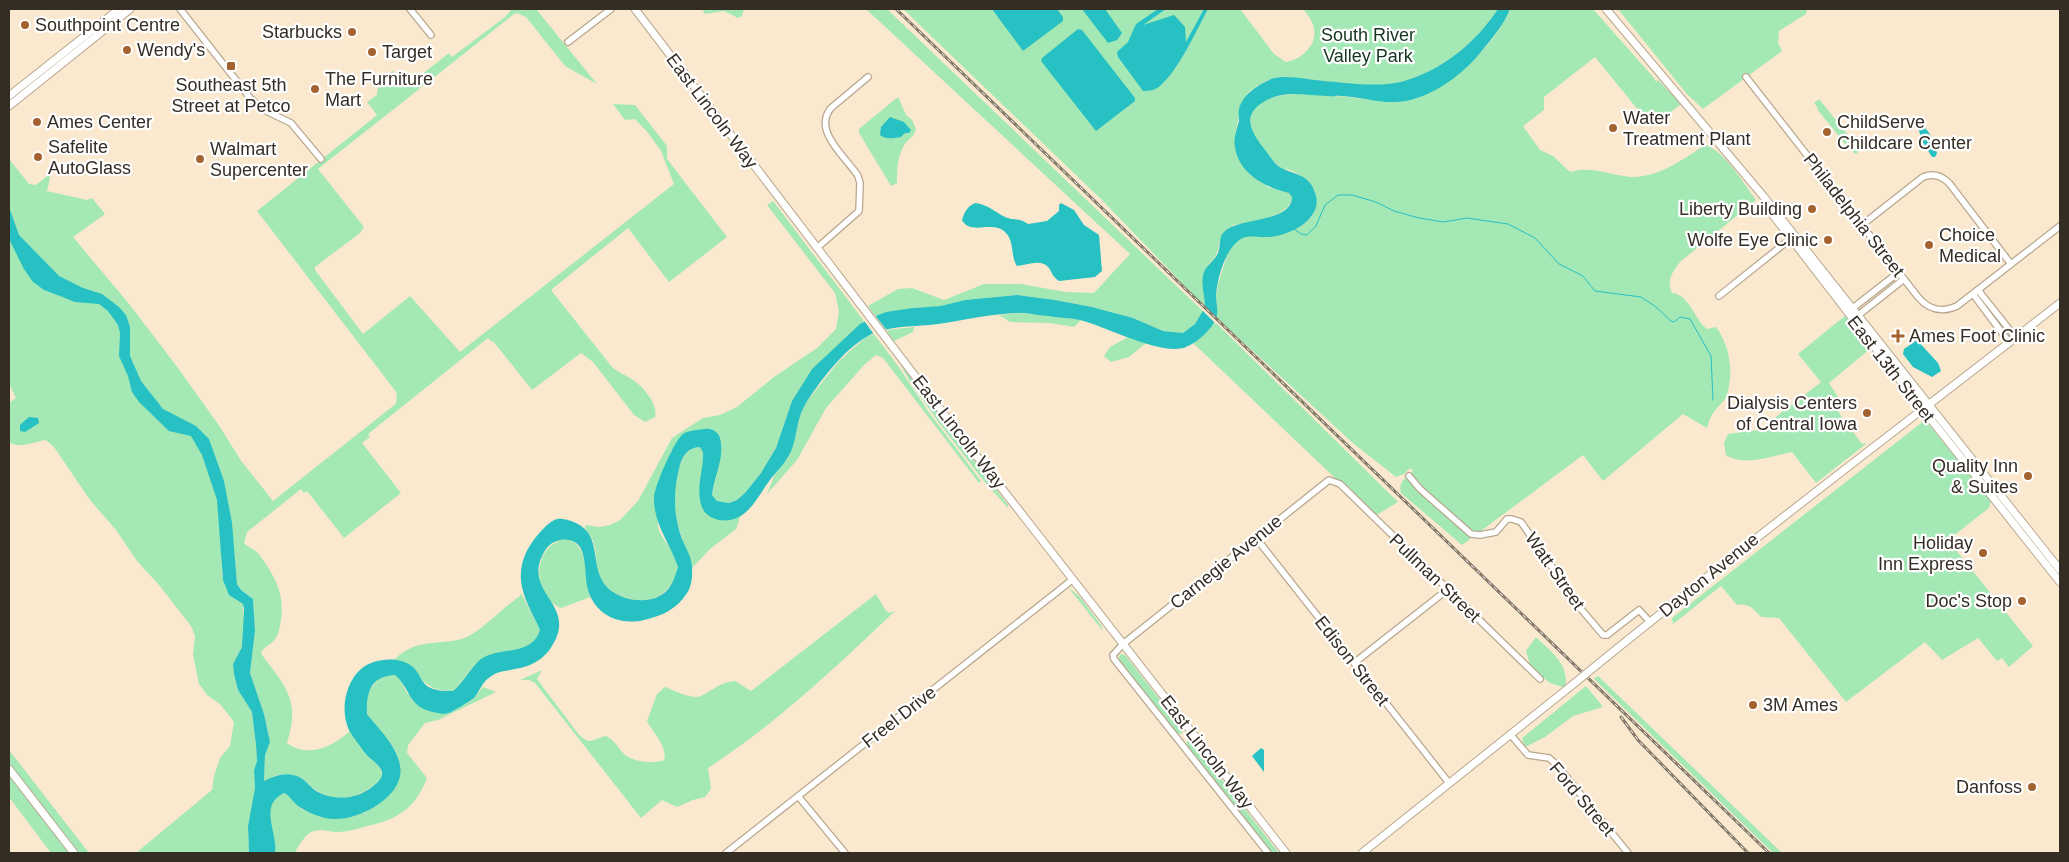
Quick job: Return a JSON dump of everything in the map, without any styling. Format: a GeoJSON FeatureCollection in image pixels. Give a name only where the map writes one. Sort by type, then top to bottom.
{"type":"FeatureCollection","features":[{"type":"Feature","properties":{"kind":"main road"},"geometry":{"type":"LineString","coordinates":[[9,96],[119,9]]}},
{"type":"Feature","properties":{"kind":"main road"},"geometry":{"type":"LineString","coordinates":[[9,106],[130,9]]}},
{"type":"Feature","properties":{"kind":"main road","name":"East Lincoln Way"},"geometry":{"type":"LineString","coordinates":[[635,9],[1072,580],[1286,853]]}},
{"type":"Feature","properties":{"kind":"main road","name":"East 13th Street"},"geometry":{"type":"LineString","coordinates":[[1606,9],[1727,153],[2060,582]]}},
{"type":"Feature","properties":{"kind":"main road","name":"Dayton Avenue"},"geometry":{"type":"LineString","coordinates":[[1362,853],[1774,522],[1844,471],[2060,303]]}},
{"type":"Feature","properties":{"kind":"main road","name":"East 13th Street"},"geometry":{"type":"LineString","coordinates":[[1925,407],[2060,570]]}},
{"type":"Feature","properties":{"kind":"main road"},"geometry":{"type":"LineString","coordinates":[[9,769],[74,853]]}},
{"type":"Feature","properties":{"kind":"street"},"geometry":{"type":"LineString","coordinates":[[180,9],[250,98],[264,110],[291,124],[321,159]]}},
{"type":"Feature","properties":{"kind":"street"},"geometry":{"type":"LineString","coordinates":[[410,9],[431,35]]}},
{"type":"Feature","properties":{"kind":"street"},"geometry":{"type":"LineString","coordinates":[[568,42],[611,9]]}},
{"type":"Feature","properties":{"kind":"street"},"geometry":{"type":"LineString","coordinates":[[817,248],[860,212],[860,183],[858,176],[829,137],[824,125],[827,113],[831,108],[868,77]]}},
{"type":"Feature","properties":{"kind":"street","name":"Philadelphia Street"},"geometry":{"type":"LineString","coordinates":[[1746,77],[1926,305],[1937,310],[1946,310],[1957,306],[2060,226]]}},
{"type":"Feature","properties":{"kind":"street"},"geometry":{"type":"LineString","coordinates":[[1862,225],[1923,177],[1928,175],[1940,176],[1949,183],[2011,264]]}},
{"type":"Feature","properties":{"kind":"street"},"geometry":{"type":"LineString","coordinates":[[1719,296],[1792,237]]}},
{"type":"Feature","properties":{"kind":"street"},"geometry":{"type":"LineString","coordinates":[[1850,311],[1899,272]]}},
{"type":"Feature","properties":{"kind":"street"},"geometry":{"type":"LineString","coordinates":[[1855,317],[1904,279]]}},
{"type":"Feature","properties":{"kind":"street"},"geometry":{"type":"LineString","coordinates":[[1976,292],[2012,340]]}},
{"type":"Feature","properties":{"kind":"street","name":"Watt Street"},"geometry":{"type":"LineString","coordinates":[[1409,476],[1471,534],[1480,536],[1496,532],[1506,519],[1521,522],[1581,609],[1603,636],[1607,635],[1639,610],[1650,622]]}},
{"type":"Feature","properties":{"kind":"street","name":"Carnegie Avenue"},"geometry":{"type":"LineString","coordinates":[[1123,644],[1329,480]]}},
{"type":"Feature","properties":{"kind":"street","name":"Pullman Street"},"geometry":{"type":"LineString","coordinates":[[1329,480],[1340,484],[1540,679]]}},
{"type":"Feature","properties":{"kind":"street","name":"Edison Street"},"geometry":{"type":"LineString","coordinates":[[1256,538],[1449,783]]}},
{"type":"Feature","properties":{"kind":"street","name":"Freel Drive"},"geometry":{"type":"LineString","coordinates":[[726,853],[1072,580]]}},
{"type":"Feature","properties":{"kind":"street"},"geometry":{"type":"LineString","coordinates":[[1354,663],[1447,590]]}},
{"type":"Feature","properties":{"kind":"street"},"geometry":{"type":"LineString","coordinates":[[1123,644],[1113,655],[1114,659],[1268,853]]}},
{"type":"Feature","properties":{"kind":"street","name":"Ford Street"},"geometry":{"type":"LineString","coordinates":[[1510,734],[1528,755],[1549,758],[1556,764],[1628,853]]}},
{"type":"Feature","properties":{"kind":"street"},"geometry":{"type":"LineString","coordinates":[[798,796],[845,853]]}},
{"type":"Feature","properties":{"kind":"green space"},"geometry":{"type":"Polygon","coordinates":[[[512,9],[536,9],[597,84],[565,66],[526,17],[517,13],[514,14],[318,169],[364,227],[360,233],[315,267],[315,270],[363,334],[410,296],[460,352],[674,184],[661,151],[649,134],[635,119],[625,120],[613,104],[635,105],[667,146],[667,159],[727,237],[669,282],[628,228],[551,290],[612,367],[644,390],[652,401],[656,412],[655,417],[645,422],[634,415],[593,362],[581,353],[532,390],[493,341],[488,338],[368,434],[370,437],[362,443],[401,493],[344,538],[307,491],[304,493],[301,489],[247,532],[244,543],[257,552],[274,577],[280,593],[282,610],[278,634],[261,652],[289,695],[292,716],[287,743],[303,750],[320,749],[329,746],[350,731],[365,754],[380,768],[382,773],[381,778],[376,783],[356,795],[341,798],[326,795],[316,790],[300,777],[288,774],[272,777],[264,781],[265,755],[270,742],[264,714],[250,673],[255,631],[253,599],[241,590],[237,584],[233,538],[221,547],[222,575],[234,598],[243,604],[244,639],[233,664],[238,690],[252,712],[256,745],[255,788],[248,826],[249,853],[136,853],[212,790],[220,758],[230,746],[234,722],[220,704],[207,695],[199,684],[193,655],[195,636],[191,626],[159,585],[137,561],[116,530],[90,500],[54,447],[46,440],[22,445],[9,442],[9,403],[16,398],[9,383],[9,159],[29,184],[36,185],[51,173],[47,191],[87,200],[92,198],[105,214],[73,237],[130,305],[178,368],[218,424],[242,462],[273,501],[393,406],[396,403],[397,393],[257,211],[377,115],[367,102],[377,95],[380,83],[387,75],[394,70],[393,77],[399,85],[411,83],[449,53],[452,57],[505,17],[512,9]]]}},
{"type":"Feature","properties":{"kind":"green space"},"geometry":{"type":"Polygon","coordinates":[[[702,9],[744,9],[742,16],[738,18],[724,11],[705,14],[702,9]]]}},
{"type":"Feature","properties":{"kind":"green space"},"geometry":{"type":"Polygon","coordinates":[[[866,9],[887,9],[1203,311],[1195,324],[1183,333],[1163,331],[1133,318],[1092,307],[1017,295],[965,300],[946,306],[913,308],[875,316],[868,306],[898,289],[912,288],[944,300],[984,284],[1021,284],[1066,292],[1094,293],[1130,254],[866,9]]]}},
{"type":"Feature","properties":{"kind":"green space","name":"South River Valley Park"},"geometry":{"type":"Polygon","coordinates":[[[903,9],[1240,9],[1274,54],[1286,62],[1305,53],[1314,36],[1311,20],[1303,9],[1498,9],[1480,33],[1457,53],[1432,70],[1404,81],[1370,85],[1280,77],[1257,86],[1248,93],[1241,108],[1235,135],[1268,187],[1289,193],[1292,197],[1290,204],[1278,214],[1233,225],[1219,242],[1217,252],[1204,274],[1205,307],[1102,200],[903,9]]]}},
{"type":"Feature","properties":{"kind":"green space"},"geometry":{"type":"Polygon","coordinates":[[[1510,9],[1593,9],[1656,82],[1658,80],[1681,104],[1652,127],[1595,57],[1544,97],[1544,110],[1523,126],[1540,150],[1553,156],[1570,172],[1586,170],[1635,177],[1663,170],[1705,145],[1719,153],[1726,160],[1756,200],[1680,262],[1670,280],[1672,293],[1683,298],[1688,303],[1707,329],[1716,327],[1725,342],[1730,368],[1729,386],[1724,401],[1712,414],[1707,428],[1683,414],[1603,481],[1583,455],[1462,545],[1401,493],[1402,483],[1413,471],[1410,468],[1404,474],[1396,477],[1354,444],[1217,318],[1216,296],[1227,255],[1234,244],[1244,236],[1288,233],[1302,225],[1313,215],[1316,195],[1311,186],[1297,173],[1283,169],[1275,163],[1253,135],[1251,116],[1259,104],[1275,97],[1296,94],[1390,101],[1405,101],[1420,97],[1436,89],[1467,66],[1493,37],[1510,9]]]}},
{"type":"Feature","properties":{"kind":"green space"},"geometry":{"type":"Polygon","coordinates":[[[1618,9],[1807,9],[1806,14],[1779,31],[1778,43],[1782,51],[1703,109],[1686,93],[1618,9]]]}},
{"type":"Feature","properties":{"kind":"green space"},"geometry":{"type":"Polygon","coordinates":[[[898,97],[906,115],[912,120],[916,129],[900,153],[897,183],[891,186],[859,133],[859,129],[898,97]]]}},
{"type":"Feature","properties":{"kind":"green space"},"geometry":{"type":"Polygon","coordinates":[[[1819,99],[1860,150],[1856,154],[1853,152],[1853,148],[1850,150],[1817,109],[1814,103],[1819,99]]]}},
{"type":"Feature","properties":{"kind":"green space"},"geometry":{"type":"Polygon","coordinates":[[[773,201],[864,321],[812,369],[792,401],[776,448],[761,473],[737,500],[729,503],[717,501],[712,495],[718,469],[720,437],[671,451],[660,501],[658,526],[659,531],[675,556],[678,571],[666,590],[658,596],[649,599],[629,599],[610,589],[600,577],[593,541],[585,528],[586,525],[599,527],[610,525],[620,520],[638,501],[672,438],[703,418],[720,415],[737,407],[774,377],[817,348],[836,329],[839,311],[835,293],[767,205],[773,201]]]}},
{"type":"Feature","properties":{"kind":"green space"},"geometry":{"type":"Polygon","coordinates":[[[1022,313],[1081,320],[1074,327],[1050,323],[1010,322],[999,315],[1022,313]]]}},
{"type":"Feature","properties":{"kind":"green space"},"geometry":{"type":"Polygon","coordinates":[[[1846,315],[1871,348],[1829,383],[1837,395],[1839,413],[1862,444],[1866,444],[1816,483],[1792,452],[1750,460],[1741,460],[1726,455],[1724,443],[1728,434],[1759,430],[1821,382],[1798,354],[1846,315]]]}},
{"type":"Feature","properties":{"kind":"green space"},"geometry":{"type":"Polygon","coordinates":[[[1215,322],[1398,502],[1375,516],[1193,343],[1215,322]]]}},
{"type":"Feature","properties":{"kind":"green space"},"geometry":{"type":"Polygon","coordinates":[[[914,327],[913,332],[894,341],[886,330],[914,327]]]}},
{"type":"Feature","properties":{"kind":"green space"},"geometry":{"type":"Polygon","coordinates":[[[874,334],[930,414],[981,481],[979,483],[883,358],[876,355],[864,365],[826,408],[797,460],[767,494],[775,474],[788,458],[804,405],[839,361],[866,337],[874,334]]]}},
{"type":"Feature","properties":{"kind":"green space"},"geometry":{"type":"Polygon","coordinates":[[[1128,337],[1146,343],[1129,357],[1111,362],[1104,356],[1110,347],[1128,337]]]}},
{"type":"Feature","properties":{"kind":"green space"},"geometry":{"type":"Polygon","coordinates":[[[899,362],[1008,505],[1008,508],[983,480],[937,420],[912,385],[899,362]]]}},
{"type":"Feature","properties":{"kind":"green space"},"geometry":{"type":"Polygon","coordinates":[[[1925,420],[1991,500],[1989,508],[1948,540],[2033,646],[2009,667],[2002,658],[1997,661],[1978,638],[1942,660],[1925,642],[1846,702],[1779,618],[1761,617],[1751,607],[1737,605],[1721,586],[1673,624],[1672,618],[1925,420]]]}},
{"type":"Feature","properties":{"kind":"green space"},"geometry":{"type":"Polygon","coordinates":[[[694,447],[701,447],[704,456],[700,483],[730,520],[740,517],[736,529],[710,549],[692,568],[677,522],[675,498],[676,481],[680,465],[685,455],[694,447]]]}},
{"type":"Feature","properties":{"kind":"green space"},"geometry":{"type":"Polygon","coordinates":[[[569,539],[580,549],[583,556],[590,597],[561,608],[551,601],[544,592],[540,581],[540,569],[542,558],[548,549],[557,542],[569,539]]]}},
{"type":"Feature","properties":{"kind":"green space"},"geometry":{"type":"Polygon","coordinates":[[[1068,587],[1079,596],[1101,625],[1103,631],[1068,587]]]}},
{"type":"Feature","properties":{"kind":"green space"},"geometry":{"type":"Polygon","coordinates":[[[521,593],[540,630],[536,638],[530,644],[516,650],[478,661],[453,691],[432,687],[425,683],[410,667],[394,660],[411,648],[420,645],[457,640],[473,634],[520,596],[521,593]]]}},
{"type":"Feature","properties":{"kind":"green space"},"geometry":{"type":"Polygon","coordinates":[[[876,594],[886,611],[889,613],[895,611],[828,674],[781,714],[758,733],[708,768],[711,789],[705,797],[677,807],[662,800],[641,818],[535,683],[529,680],[520,680],[542,670],[537,679],[579,735],[589,741],[606,736],[625,755],[633,759],[644,762],[660,761],[664,760],[664,750],[647,721],[657,694],[665,687],[685,695],[697,697],[718,686],[735,681],[751,691],[876,594]]]}},
{"type":"Feature","properties":{"kind":"green space"},"geometry":{"type":"Polygon","coordinates":[[[1536,637],[1561,663],[1566,676],[1566,684],[1563,687],[1550,683],[1531,668],[1526,651],[1536,637]]]}},
{"type":"Feature","properties":{"kind":"green space"},"geometry":{"type":"Polygon","coordinates":[[[1121,654],[1125,655],[1182,728],[1182,734],[1176,733],[1119,661],[1121,654]]]}},
{"type":"Feature","properties":{"kind":"green space"},"geometry":{"type":"Polygon","coordinates":[[[385,675],[395,675],[407,693],[448,714],[472,700],[483,687],[496,692],[438,720],[425,723],[408,745],[407,753],[427,778],[417,798],[404,811],[388,820],[352,830],[337,832],[317,830],[305,837],[294,853],[275,853],[270,812],[271,805],[283,793],[290,796],[295,804],[303,810],[315,814],[364,813],[386,798],[401,767],[392,745],[373,722],[366,709],[369,692],[376,682],[385,675]]]}},
{"type":"Feature","properties":{"kind":"green space"},"geometry":{"type":"Polygon","coordinates":[[[1598,676],[1782,853],[1773,853],[1594,679],[1598,676]]]}},
{"type":"Feature","properties":{"kind":"green space"},"geometry":{"type":"Polygon","coordinates":[[[1586,686],[1603,707],[1573,716],[1545,737],[1525,747],[1522,738],[1586,686]]]}},
{"type":"Feature","properties":{"kind":"green space"},"geometry":{"type":"Polygon","coordinates":[[[1187,741],[1191,741],[1195,745],[1279,853],[1271,853],[1186,747],[1187,741]]]}},
{"type":"Feature","properties":{"kind":"green space"},"geometry":{"type":"Polygon","coordinates":[[[9,750],[89,853],[78,853],[9,763],[9,750]]]}},
{"type":"Feature","properties":{"kind":"green space"},"geometry":{"type":"Polygon","coordinates":[[[9,776],[69,853],[51,853],[9,797],[9,776]]]}},
{"type":"Feature","properties":{"kind":"water"},"geometry":{"type":"Polygon","coordinates":[[[992,9],[1057,9],[1063,17],[1063,21],[1023,51],[992,9]]]}},
{"type":"Feature","properties":{"kind":"water"},"geometry":{"type":"Polygon","coordinates":[[[1082,9],[1105,9],[1122,33],[1117,40],[1108,43],[1082,9]]]}},
{"type":"Feature","properties":{"kind":"water"},"geometry":{"type":"Polygon","coordinates":[[[1158,9],[1166,9],[1143,25],[1174,15],[1185,27],[1186,42],[1204,9],[1208,9],[1187,49],[1168,78],[1157,88],[1143,91],[1118,57],[1117,52],[1128,42],[1136,24],[1158,9]]]}},
{"type":"Feature","properties":{"kind":"water"},"geometry":{"type":"Polygon","coordinates":[[[1498,9],[1510,9],[1501,26],[1481,52],[1457,76],[1427,94],[1406,101],[1390,102],[1339,96],[1293,94],[1276,96],[1259,105],[1254,110],[1250,122],[1254,134],[1277,165],[1300,175],[1309,182],[1316,196],[1314,213],[1302,225],[1284,234],[1263,237],[1251,236],[1240,239],[1232,247],[1222,267],[1218,282],[1216,320],[1205,334],[1195,342],[1186,347],[1176,349],[1163,348],[1134,340],[1080,320],[1022,313],[893,328],[868,336],[841,357],[812,394],[801,413],[793,446],[788,457],[753,504],[742,515],[728,520],[719,520],[705,512],[701,504],[699,491],[703,452],[700,447],[696,447],[685,455],[681,461],[678,475],[675,502],[679,530],[691,560],[692,577],[687,593],[674,608],[644,620],[625,621],[608,616],[601,611],[590,596],[581,549],[569,540],[554,542],[546,549],[540,563],[539,575],[541,585],[557,613],[559,624],[557,636],[550,649],[535,663],[493,675],[485,681],[474,698],[446,714],[428,711],[421,707],[395,675],[380,678],[369,692],[367,714],[391,744],[398,757],[400,777],[395,788],[387,798],[363,813],[337,819],[315,815],[298,806],[284,793],[276,798],[272,805],[271,820],[275,853],[249,853],[248,826],[255,788],[256,745],[252,712],[238,690],[233,664],[242,647],[244,609],[243,604],[229,595],[223,580],[217,500],[202,455],[191,436],[169,431],[139,402],[132,392],[128,376],[119,356],[120,333],[118,325],[108,311],[99,304],[75,302],[44,290],[33,282],[24,269],[9,239],[9,207],[19,235],[59,276],[83,288],[102,294],[126,315],[130,327],[130,356],[141,381],[163,409],[196,426],[209,439],[224,481],[232,523],[237,584],[241,590],[253,599],[255,631],[250,673],[264,714],[270,742],[265,755],[264,781],[288,774],[300,777],[315,790],[325,795],[339,798],[353,796],[366,791],[378,782],[382,774],[379,766],[356,741],[346,722],[346,698],[351,682],[356,675],[366,665],[373,662],[387,659],[402,661],[414,668],[430,688],[453,691],[481,659],[530,644],[540,630],[524,594],[521,581],[522,565],[530,545],[551,522],[557,519],[564,519],[576,523],[585,529],[593,544],[598,572],[608,588],[613,592],[633,600],[648,600],[661,595],[670,587],[678,567],[659,526],[654,499],[665,465],[679,438],[683,434],[694,430],[708,429],[718,434],[721,452],[712,495],[717,501],[729,503],[737,500],[761,473],[776,448],[792,401],[812,369],[860,324],[886,312],[941,306],[965,300],[1017,295],[1092,307],[1133,318],[1163,331],[1183,333],[1195,324],[1205,307],[1204,272],[1218,253],[1221,237],[1224,232],[1231,227],[1274,216],[1290,205],[1292,197],[1289,193],[1271,187],[1254,178],[1242,165],[1237,156],[1234,140],[1239,121],[1239,110],[1247,94],[1261,84],[1277,78],[1290,77],[1364,84],[1404,81],[1432,70],[1457,53],[1480,33],[1498,9]]]}},
{"type":"Feature","properties":{"kind":"water"},"geometry":{"type":"Polygon","coordinates":[[[1078,29],[1082,30],[1135,98],[1135,101],[1096,131],[1041,61],[1042,58],[1078,29]]]}},
{"type":"Feature","properties":{"kind":"water"},"geometry":{"type":"Polygon","coordinates":[[[890,117],[904,122],[911,130],[909,133],[893,138],[885,138],[880,135],[881,127],[890,117]]]}},
{"type":"Feature","properties":{"kind":"water"},"geometry":{"type":"Polygon","coordinates":[[[1917,124],[1928,131],[1935,144],[1937,153],[1935,157],[1932,157],[1922,141],[1917,124]]]}},
{"type":"Feature","properties":{"kind":"water"},"geometry":{"type":"Polygon","coordinates":[[[975,203],[1005,217],[1028,224],[1047,221],[1059,211],[1061,203],[1074,210],[1084,225],[1099,235],[1102,271],[1095,277],[1059,281],[1049,268],[1042,263],[1017,266],[1010,240],[1005,232],[994,227],[971,227],[962,220],[970,206],[975,203]]]}},
{"type":"Feature","properties":{"kind":"water"},"geometry":{"type":"Polygon","coordinates":[[[1917,340],[1938,363],[1941,371],[1932,377],[1913,367],[1903,354],[1904,349],[1917,340]]]}},
{"type":"Feature","properties":{"kind":"water"},"geometry":{"type":"Polygon","coordinates":[[[29,417],[38,418],[39,423],[25,432],[20,431],[20,425],[29,417]]]}},
{"type":"Feature","properties":{"kind":"water"},"geometry":{"type":"Polygon","coordinates":[[[1261,748],[1264,750],[1264,772],[1252,756],[1261,748]]]}},
{"type":"Feature","properties":{"kind":"pier"},"geometry":{"type":"Polygon","coordinates":[[[1203,304],[1219,320],[1216,324],[1201,309],[1203,304]]]}},
{"type":"Feature","properties":{"kind":"pier"},"geometry":{"type":"Polygon","coordinates":[[[874,314],[888,332],[875,336],[863,319],[874,314]]]}},
{"type":"Feature","properties":{"kind":"waterway"},"geometry":{"type":"LineString","coordinates":[[1294,229],[1301,234],[1307,235],[1316,226],[1325,205],[1338,195],[1352,195],[1419,218],[1443,222],[1467,218],[1508,224],[1535,238],[1559,264],[1583,276],[1595,291],[1641,297],[1674,322],[1680,317],[1690,319],[1711,356],[1713,400]]}},
{"type":"Feature","properties":{"kind":"railway"},"geometry":{"type":"LineString","coordinates":[[896,9],[1769,853]]}},
{"type":"Feature","properties":{"kind":"railway"},"geometry":{"type":"LineString","coordinates":[[1621,717],[1638,740],[1748,853]]}},
{"type":"Feature","properties":{"kind":"place","name":"Southpoint Centre"},"geometry":{"type":"Point","coordinates":[25,25]}},
{"type":"Feature","properties":{"kind":"place","name":"Starbucks"},"geometry":{"type":"Point","coordinates":[352,32]}},
{"type":"Feature","properties":{"kind":"place","name":"Wendy's"},"geometry":{"type":"Point","coordinates":[127,50]}},
{"type":"Feature","properties":{"kind":"place","name":"Target"},"geometry":{"type":"Point","coordinates":[372,52]}},
{"type":"Feature","properties":{"kind":"place","name":"Southeast 5th Street at Petco"},"geometry":{"type":"Point","coordinates":[231,66]}},
{"type":"Feature","properties":{"kind":"place","name":"The Furniture Mart"},"geometry":{"type":"Point","coordinates":[315,89]}},
{"type":"Feature","properties":{"kind":"place","name":"Ames Center"},"geometry":{"type":"Point","coordinates":[37,122]}},
{"type":"Feature","properties":{"kind":"place","name":"Water Treatment Plant"},"geometry":{"type":"Point","coordinates":[1613,128]}},
{"type":"Feature","properties":{"kind":"place","name":"ChildServe Childcare Center"},"geometry":{"type":"Point","coordinates":[1827,132]}},
{"type":"Feature","properties":{"kind":"place","name":"Safelite AutoGlass"},"geometry":{"type":"Point","coordinates":[38,157]}},
{"type":"Feature","properties":{"kind":"place","name":"Walmart Supercenter"},"geometry":{"type":"Point","coordinates":[200,159]}},
{"type":"Feature","properties":{"kind":"place","name":"Liberty Building"},"geometry":{"type":"Point","coordinates":[1812,209]}},
{"type":"Feature","properties":{"kind":"place","name":"Wolfe Eye Clinic"},"geometry":{"type":"Point","coordinates":[1828,240]}},
{"type":"Feature","properties":{"kind":"place","name":"Choice Medical"},"geometry":{"type":"Point","coordinates":[1929,245]}},
{"type":"Feature","properties":{"kind":"place","name":"Ames Foot Clinic"},"geometry":{"type":"Point","coordinates":[1898,336]}},
{"type":"Feature","properties":{"kind":"place","name":"Dialysis Centers of Central Iowa"},"geometry":{"type":"Point","coordinates":[1867,413]}},
{"type":"Feature","properties":{"kind":"place","name":"Quality Inn & Suites"},"geometry":{"type":"Point","coordinates":[2028,476]}},
{"type":"Feature","properties":{"kind":"place","name":"Holiday Inn Express"},"geometry":{"type":"Point","coordinates":[1983,553]}},
{"type":"Feature","properties":{"kind":"place","name":"Doc's Stop"},"geometry":{"type":"Point","coordinates":[2022,601]}},
{"type":"Feature","properties":{"kind":"place","name":"3M Ames"},"geometry":{"type":"Point","coordinates":[1753,705]}},
{"type":"Feature","properties":{"kind":"place","name":"Danfoss"},"geometry":{"type":"Point","coordinates":[2032,787]}}]}
